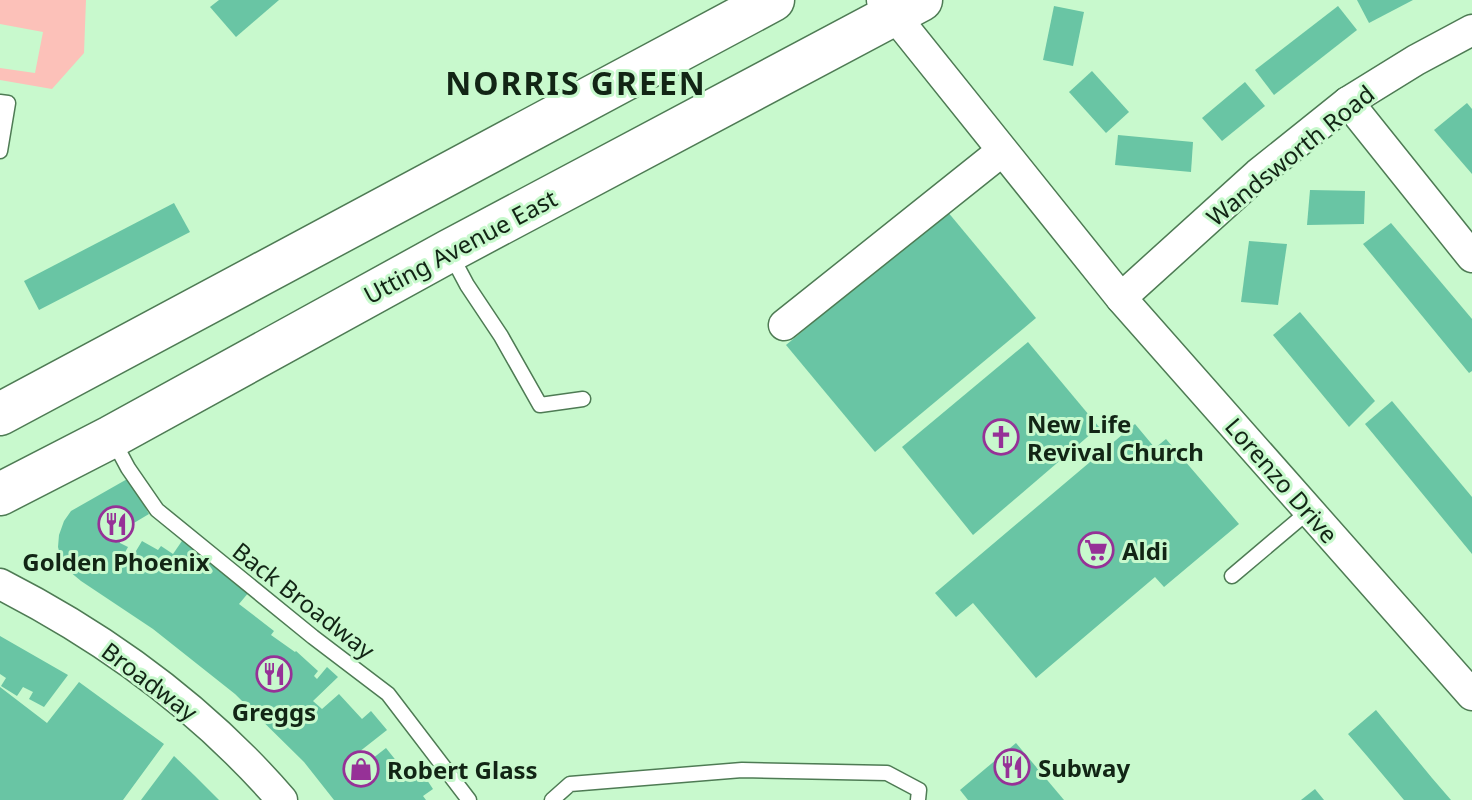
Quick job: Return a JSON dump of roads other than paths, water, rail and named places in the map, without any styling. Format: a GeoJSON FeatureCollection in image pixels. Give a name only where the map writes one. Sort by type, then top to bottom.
{"type":"FeatureCollection","features":[{"type":"Feature","properties":{"kind":"street"},"geometry":{"type":"LineString","coordinates":[[0,414],[773,0]]}},
{"type":"Feature","properties":{"kind":"street","name":"Lorenzo Drive"},"geometry":{"type":"LineString","coordinates":[[899,5],[1002,151],[1121,298],[1472,695]]}},
{"type":"Feature","properties":{"kind":"street","name":"Utting Avenue East"},"geometry":{"type":"LineString","coordinates":[[0,494],[111,437],[899,5]]}},
{"type":"Feature","properties":{"kind":"street","name":"Wandsworth Road"},"geometry":{"type":"LineString","coordinates":[[1121,298],[1258,174],[1348,102],[1472,30]]}},
{"type":"Feature","properties":{"kind":"street"},"geometry":{"type":"LineString","coordinates":[[1348,102],[1472,257]]}},
{"type":"Feature","properties":{"kind":"street"},"geometry":{"type":"LineString","coordinates":[[784,325],[1002,151]]}},
{"type":"Feature","properties":{"kind":"street","name":"Broadway"},"geometry":{"type":"LineString","coordinates":[[0,584],[98,641],[152,678],[233,748],[282,800]]}},
{"type":"Feature","properties":{"kind":"lane"},"geometry":{"type":"LineString","coordinates":[[0,102],[8,103],[0,151]]}},
{"type":"Feature","properties":{"kind":"lane"},"geometry":{"type":"LineString","coordinates":[[449,251],[540,405],[583,399]]}},
{"type":"Feature","properties":{"kind":"lane","name":"Back Broadway"},"geometry":{"type":"LineString","coordinates":[[111,437],[157,510],[388,694],[469,800]]}},
{"type":"Feature","properties":{"kind":"lane"},"geometry":{"type":"LineString","coordinates":[[1232,576],[1309,511]]}},
{"type":"Feature","properties":{"kind":"lane"},"geometry":{"type":"LineString","coordinates":[[552,800],[570,784],[742,770],[887,773],[919,790],[918,800]]}},
{"type":"Feature","properties":{"kind":"place","name":"New Life Revival Church"},"geometry":{"type":"Point","coordinates":[1001,437]}},
{"type":"Feature","properties":{"kind":"place","name":"Golden Phoenix"},"geometry":{"type":"Point","coordinates":[116,524]}},
{"type":"Feature","properties":{"kind":"place","name":"Aldi"},"geometry":{"type":"Point","coordinates":[1096,550]}},
{"type":"Feature","properties":{"kind":"place","name":"Greggs"},"geometry":{"type":"Point","coordinates":[274,674]}},
{"type":"Feature","properties":{"kind":"place","name":"Subway"},"geometry":{"type":"Point","coordinates":[1012,767]}},
{"type":"Feature","properties":{"kind":"place","name":"Robert Glass"},"geometry":{"type":"Point","coordinates":[361,769]}},
{"type":"Feature","properties":{"kind":"district","name":"NORRIS GREEN"},"geometry":{"type":"Point","coordinates":[576,82]}}]}
